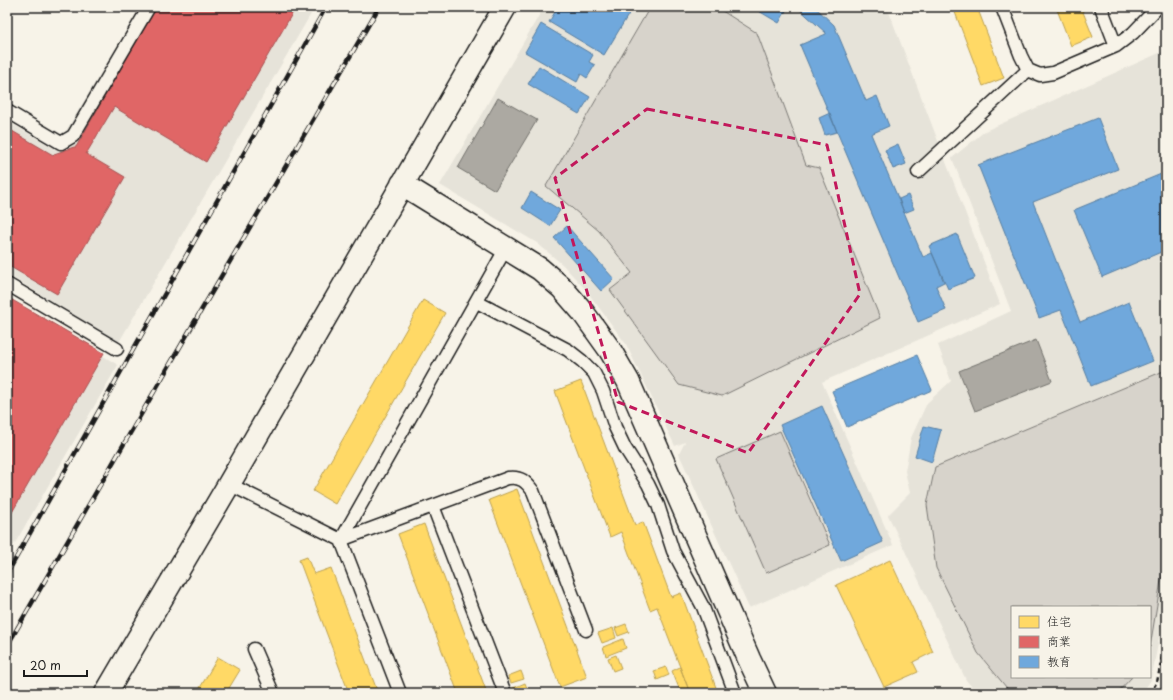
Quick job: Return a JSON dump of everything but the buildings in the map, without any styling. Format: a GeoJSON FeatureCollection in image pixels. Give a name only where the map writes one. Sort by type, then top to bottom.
{"type":"FeatureCollection","features":[{"type":"Feature","properties":{"kind":"street"},"geometry":{"type":"LineString","coordinates":[[106,693],[229,484],[505,7]]}},
{"type":"Feature","properties":{"kind":"street"},"geometry":{"type":"LineString","coordinates":[[402,184],[540,269],[562,288],[582,311],[610,350],[628,381],[765,693]]}},
{"type":"Feature","properties":{"kind":"lane"},"geometry":{"type":"LineString","coordinates":[[7,111],[61,143],[73,136],[149,7]]}},
{"type":"Feature","properties":{"kind":"lane"},"geometry":{"type":"LineString","coordinates":[[1002,7],[1028,70],[1040,75],[1053,73],[1116,46],[1133,33],[1158,7]]}},
{"type":"Feature","properties":{"kind":"lane"},"geometry":{"type":"LineString","coordinates":[[1101,7],[1116,46]]}},
{"type":"Feature","properties":{"kind":"lane"},"geometry":{"type":"LineString","coordinates":[[918,172],[1028,70]]}},
{"type":"Feature","properties":{"kind":"lane"},"geometry":{"type":"LineString","coordinates":[[341,540],[477,302],[506,248]]}},
{"type":"Feature","properties":{"kind":"lane"},"geometry":{"type":"LineString","coordinates":[[7,284],[117,349]]}},
{"type":"Feature","properties":{"kind":"lane"},"geometry":{"type":"LineString","coordinates":[[477,302],[568,350],[594,373],[603,391],[625,448],[648,484],[658,505],[672,551],[703,607],[735,693]]}},
{"type":"Feature","properties":{"kind":"lane"},"geometry":{"type":"LineString","coordinates":[[341,540],[508,478],[517,477],[525,481],[533,491],[586,630]]}},
{"type":"Feature","properties":{"kind":"lane"},"geometry":{"type":"LineString","coordinates":[[229,484],[341,540],[400,693]]}},
{"type":"Feature","properties":{"kind":"lane"},"geometry":{"type":"LineString","coordinates":[[432,506],[505,693]]}},
{"type":"Feature","properties":{"kind":"lane"},"geometry":{"type":"LineString","coordinates":[[254,649],[273,693]]}},
{"type":"Feature","properties":{"kind":"path"},"geometry":{"type":"LineString","coordinates":[[1150,693],[1157,682],[1166,639]]}},
{"type":"Feature","properties":{"kind":"highlighted area"},"geometry":{"type":"Polygon","coordinates":[[[647,109],[827,145],[860,294],[748,453],[618,402],[555,178],[647,109]]]}},
{"type":"Feature","properties":{"kind":"shaded area"},"geometry":{"type":"Polygon","coordinates":[[[141,7],[315,7],[119,342],[7,274],[7,121],[55,149],[141,7]]]}},
{"type":"Feature","properties":{"kind":"shaded area"},"geometry":{"type":"Polygon","coordinates":[[[544,7],[887,7],[1000,304],[822,382],[893,545],[749,608],[679,454],[685,442],[675,446],[626,344],[586,290],[563,265],[537,243],[440,185],[544,7]]]}},
{"type":"Feature","properties":{"kind":"shaded area"},"geometry":{"type":"Polygon","coordinates":[[[650,7],[716,7],[757,33],[806,165],[819,168],[880,318],[722,396],[679,385],[610,290],[632,273],[599,231],[546,186],[650,7]]]}},
{"type":"Feature","properties":{"kind":"shaded area"},"geometry":{"type":"Polygon","coordinates":[[[1166,50],[1166,602],[1151,680],[1142,693],[977,693],[966,680],[888,515],[910,493],[905,471],[911,438],[927,403],[951,381],[938,345],[1011,311],[952,158],[985,131],[1166,50]]]}},
{"type":"Feature","properties":{"kind":"shaded area"},"geometry":{"type":"Polygon","coordinates":[[[498,98],[537,120],[495,190],[458,168],[498,98]]]}},
{"type":"Feature","properties":{"kind":"shaded area"},"geometry":{"type":"Polygon","coordinates":[[[7,298],[118,365],[7,557],[7,298]]]}},
{"type":"Feature","properties":{"kind":"shaded area"},"geometry":{"type":"Polygon","coordinates":[[[1036,340],[1052,381],[975,411],[959,371],[1036,340]]]}},
{"type":"Feature","properties":{"kind":"shaded area"},"geometry":{"type":"Polygon","coordinates":[[[1166,370],[1166,550],[1151,641],[1151,606],[1011,606],[1011,678],[1131,678],[1117,693],[1011,693],[978,653],[936,568],[927,505],[935,467],[1166,370]]]}},
{"type":"Feature","properties":{"kind":"shaded area"},"geometry":{"type":"Polygon","coordinates":[[[780,431],[830,545],[766,573],[716,459],[780,431]]]}},
{"type":"Feature","properties":{"kind":"railway"},"geometry":{"type":"LineString","coordinates":[[7,574],[326,7]]}},
{"type":"Feature","properties":{"kind":"railway"},"geometry":{"type":"LineString","coordinates":[[7,646],[379,7]]}}]}
